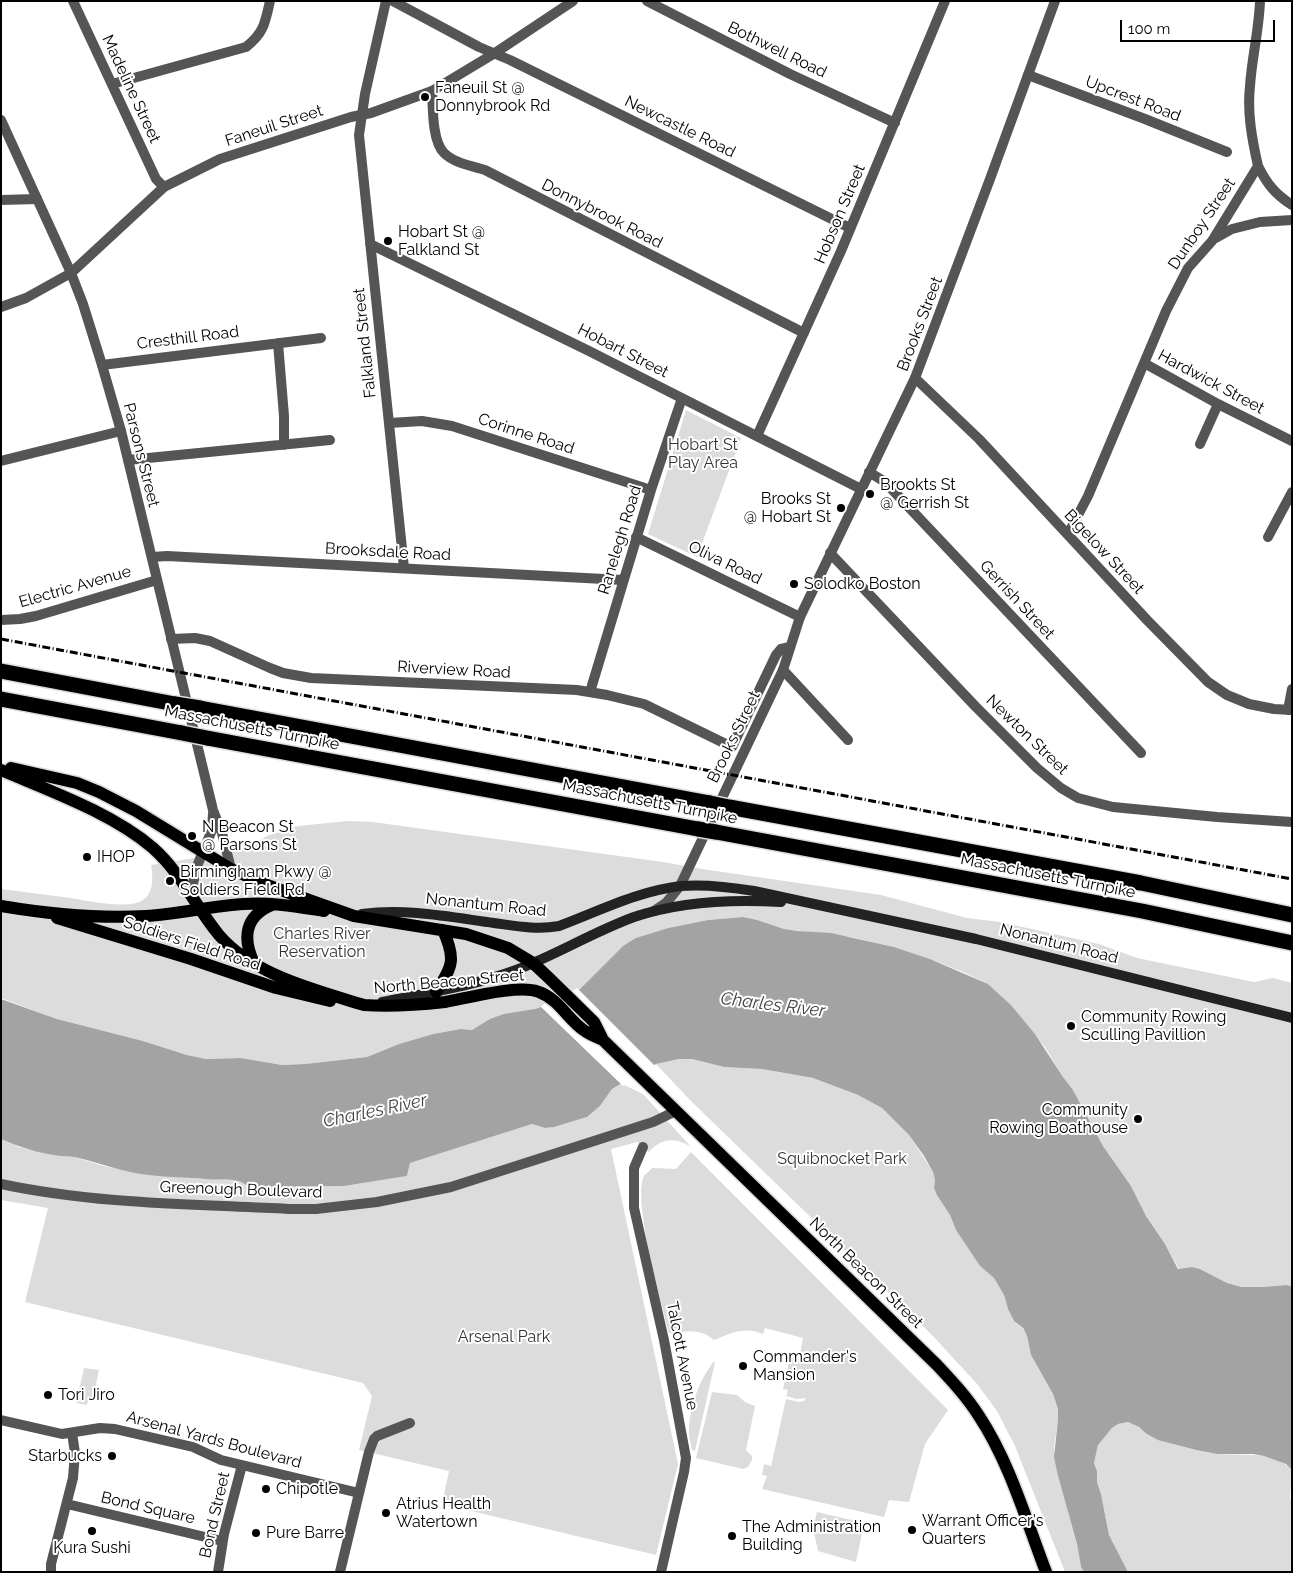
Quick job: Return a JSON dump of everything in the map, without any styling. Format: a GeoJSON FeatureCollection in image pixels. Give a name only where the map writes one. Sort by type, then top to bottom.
{"type":"FeatureCollection","features":[{"type":"Feature","properties":{"kind":"highway","name":"Massachusetts Turnpike"},"geometry":{"type":"LineString","coordinates":[[1,671],[1141,884],[1292,915]]}},
{"type":"Feature","properties":{"kind":"highway","name":"Massachusetts Turnpike"},"geometry":{"type":"LineString","coordinates":[[1,699],[1142,911],[1292,943]]}},
{"type":"Feature","properties":{"kind":"main road","name":"North Beacon Street"},"geometry":{"type":"LineString","coordinates":[[1,768],[77,783],[93,789],[136,811],[231,869],[267,885],[354,916],[443,930],[496,943],[514,951],[533,963],[594,1022],[603,1040],[937,1365],[962,1394],[979,1416],[1000,1455],[1046,1572]]}},
{"type":"Feature","properties":{"kind":"main road","name":"North Beacon Street"},"geometry":{"type":"LineString","coordinates":[[1,768],[71,800],[128,831],[152,847],[166,861],[227,944],[254,963],[288,980],[364,1005],[394,1006],[442,1002],[520,989],[539,992],[550,998],[584,1031],[603,1040]]}},
{"type":"Feature","properties":{"kind":"main road","name":"Nonantum Road"},"geometry":{"type":"LineString","coordinates":[[354,916],[408,912],[550,928],[626,900],[663,889],[701,885],[736,888],[976,939],[1292,1018]]}},
{"type":"Feature","properties":{"kind":"main road","name":"Nonantum Road"},"geometry":{"type":"LineString","coordinates":[[364,1005],[436,992],[498,976],[533,963],[616,925],[653,911],[721,900],[817,905]]}},
{"type":"Feature","properties":{"kind":"main road","name":"Soldiers Field Road"},"geometry":{"type":"LineString","coordinates":[[41,913],[127,917],[246,904],[274,904],[354,916]]}},
{"type":"Feature","properties":{"kind":"main road"},"geometry":{"type":"LineString","coordinates":[[254,963],[248,949],[247,940],[251,921],[257,914],[274,904]]}},
{"type":"Feature","properties":{"kind":"main road","name":"Soldiers Field Road"},"geometry":{"type":"LineString","coordinates":[[1,906],[41,913],[172,952],[283,991],[334,1002],[364,1005]]}},
{"type":"Feature","properties":{"kind":"main road"},"geometry":{"type":"LineString","coordinates":[[436,992],[446,976],[451,963],[450,947],[443,930]]}},
{"type":"Feature","properties":{"kind":"street","name":"Madeline Street"},"geometry":{"type":"LineString","coordinates":[[73,1],[156,179],[164,187]]}},
{"type":"Feature","properties":{"kind":"street"},"geometry":{"type":"LineString","coordinates":[[112,84],[246,47],[258,38],[265,24],[270,1]]}},
{"type":"Feature","properties":{"kind":"street","name":"Falkland Street"},"geometry":{"type":"LineString","coordinates":[[386,1],[359,135],[404,568]]}},
{"type":"Feature","properties":{"kind":"street","name":"Newcastle Road"},"geometry":{"type":"LineString","coordinates":[[393,1],[850,228]]}},
{"type":"Feature","properties":{"kind":"street","name":"Faneuil Street"},"geometry":{"type":"LineString","coordinates":[[1,307],[26,298],[71,273],[164,187],[220,159],[362,114],[371,113],[432,91],[495,53],[573,1]]}},
{"type":"Feature","properties":{"kind":"street","name":"Bothwell Road"},"geometry":{"type":"LineString","coordinates":[[647,1],[790,74],[894,123]]}},
{"type":"Feature","properties":{"kind":"street","name":"Hobson Street"},"geometry":{"type":"LineString","coordinates":[[757,436],[850,228],[945,1]]}},
{"type":"Feature","properties":{"kind":"street","name":"Brooks Street"},"geometry":{"type":"LineString","coordinates":[[653,911],[666,903],[680,886],[783,670],[800,617],[915,378],[1055,1]]}},
{"type":"Feature","properties":{"kind":"street"},"geometry":{"type":"LineString","coordinates":[[1260,1],[1259,25],[1250,86],[1250,129],[1258,166],[1264,178],[1275,192],[1292,205]]}},
{"type":"Feature","properties":{"kind":"street","name":"Upcrest Road"},"geometry":{"type":"LineString","coordinates":[[1028,75],[1227,152]]}},
{"type":"Feature","properties":{"kind":"street","name":"Donnybrook Road"},"geometry":{"type":"LineString","coordinates":[[432,91],[438,145],[445,154],[460,162],[484,170],[804,333]]}},
{"type":"Feature","properties":{"kind":"street","name":"Parsons Street"},"geometry":{"type":"LineString","coordinates":[[1,120],[71,273],[102,364],[121,431],[213,810],[222,833],[231,869]]}},
{"type":"Feature","properties":{"kind":"street","name":"Dunboy Street"},"geometry":{"type":"LineString","coordinates":[[1068,534],[1088,496],[1166,311],[1188,268],[1212,241],[1258,166]]}},
{"type":"Feature","properties":{"kind":"street"},"geometry":{"type":"LineString","coordinates":[[1,200],[37,199]]}},
{"type":"Feature","properties":{"kind":"street"},"geometry":{"type":"LineString","coordinates":[[1212,241],[1232,229],[1260,222],[1292,220]]}},
{"type":"Feature","properties":{"kind":"street","name":"Hobart Street"},"geometry":{"type":"LineString","coordinates":[[370,244],[589,351],[861,489]]}},
{"type":"Feature","properties":{"kind":"street","name":"Cresthill Road"},"geometry":{"type":"LineString","coordinates":[[102,364],[321,338]]}},
{"type":"Feature","properties":{"kind":"street"},"geometry":{"type":"LineString","coordinates":[[278,342],[284,416],[284,445]]}},
{"type":"Feature","properties":{"kind":"street","name":"Hardwick Street"},"geometry":{"type":"LineString","coordinates":[[1144,363],[1218,404],[1292,441]]}},
{"type":"Feature","properties":{"kind":"street","name":"Bigelow Street"},"geometry":{"type":"LineString","coordinates":[[915,378],[979,439],[1147,620],[1208,682],[1227,695],[1249,704],[1290,710]]}},
{"type":"Feature","properties":{"kind":"street","name":"Ranelegh Road"},"geometry":{"type":"LineString","coordinates":[[590,692],[636,537],[682,398]]}},
{"type":"Feature","properties":{"kind":"street"},"geometry":{"type":"LineString","coordinates":[[1200,444],[1218,404]]}},
{"type":"Feature","properties":{"kind":"street","name":"Corinne Road"},"geometry":{"type":"LineString","coordinates":[[389,423],[422,421],[452,426],[651,490]]}},
{"type":"Feature","properties":{"kind":"street"},"geometry":{"type":"LineString","coordinates":[[1,461],[121,431]]}},
{"type":"Feature","properties":{"kind":"street"},"geometry":{"type":"LineString","coordinates":[[128,460],[330,440]]}},
{"type":"Feature","properties":{"kind":"street","name":"Gerrish Street"},"geometry":{"type":"LineString","coordinates":[[869,472],[885,482],[1141,753]]}},
{"type":"Feature","properties":{"kind":"street"},"geometry":{"type":"LineString","coordinates":[[1268,537],[1292,492]]}},
{"type":"Feature","properties":{"kind":"street","name":"Oliva Road"},"geometry":{"type":"LineString","coordinates":[[636,537],[800,617]]}},
{"type":"Feature","properties":{"kind":"street","name":"Newton Street"},"geometry":{"type":"LineString","coordinates":[[830,554],[1037,768],[1061,788],[1078,798],[1112,807],[1292,822]]}},
{"type":"Feature","properties":{"kind":"street","name":"Brooksdale Road"},"geometry":{"type":"LineString","coordinates":[[152,557],[167,556],[623,580]]}},
{"type":"Feature","properties":{"kind":"street","name":"Electric Avenue"},"geometry":{"type":"LineString","coordinates":[[1,620],[36,616],[157,580]]}},
{"type":"Feature","properties":{"kind":"street","name":"Riverview Road"},"geometry":{"type":"LineString","coordinates":[[171,639],[195,638],[210,641],[283,673],[311,678],[590,692],[644,704],[732,747]]}},
{"type":"Feature","properties":{"kind":"street","name":"Brooks Street"},"geometry":{"type":"LineString","coordinates":[[732,747],[776,655],[781,649],[790,648]]}},
{"type":"Feature","properties":{"kind":"street"},"geometry":{"type":"LineString","coordinates":[[783,670],[848,740]]}},
{"type":"Feature","properties":{"kind":"street"},"geometry":{"type":"LineString","coordinates":[[1290,710],[1292,689]]}},
{"type":"Feature","properties":{"kind":"street","name":"Parsons Street"},"geometry":{"type":"LineString","coordinates":[[192,895],[194,875],[212,830],[213,810]]}},
{"type":"Feature","properties":{"kind":"street","name":"Greenough Boulevard"},"geometry":{"type":"LineString","coordinates":[[1,1184],[55,1195],[113,1200],[288,1209],[344,1207],[405,1198],[452,1187],[654,1122],[676,1111]]}},
{"type":"Feature","properties":{"kind":"street","name":"Talcott Avenue"},"geometry":{"type":"LineString","coordinates":[[644,1147],[634,1168],[634,1208],[664,1340],[686,1458],[661,1572]]}},
{"type":"Feature","properties":{"kind":"street","name":"Arsenal Yards Boulevard"},"geometry":{"type":"LineString","coordinates":[[1,1420],[59,1433],[110,1428],[192,1447],[221,1460],[359,1493]]}},
{"type":"Feature","properties":{"kind":"street"},"geometry":{"type":"LineString","coordinates":[[340,1572],[369,1452],[374,1439],[377,1436],[410,1423]]}},
{"type":"Feature","properties":{"kind":"street"},"geometry":{"type":"LineString","coordinates":[[49,1569],[73,1478],[75,1453],[72,1433]]}},
{"type":"Feature","properties":{"kind":"street","name":"Bond Street"},"geometry":{"type":"LineString","coordinates":[[218,1572],[222,1541],[242,1465]]}},
{"type":"Feature","properties":{"kind":"street","name":"Bond Square"},"geometry":{"type":"LineString","coordinates":[[67,1504],[222,1541]]}},
{"type":"Feature","properties":{"kind":"green space","name":"Hobart St Play Area"},"geometry":{"type":"Polygon","coordinates":[[[686,410],[741,438],[697,557],[648,534],[686,410]]]}},
{"type":"Feature","properties":{"kind":"green space","name":"Charles River Reservation"},"geometry":{"type":"Polygon","coordinates":[[[348,821],[373,822],[663,862],[881,895],[967,918],[1000,922],[1099,944],[1137,958],[1254,982],[1273,978],[1292,983],[1292,1286],[1243,1287],[1227,1283],[1200,1269],[1192,1267],[1179,1269],[1146,1216],[1131,1186],[1103,1146],[1073,1090],[1045,1047],[1011,1005],[988,984],[963,972],[894,947],[851,937],[784,929],[743,917],[708,920],[668,928],[623,946],[579,990],[562,1000],[520,1012],[472,1030],[461,1029],[433,1034],[399,1044],[367,1057],[305,1064],[282,1065],[241,1058],[206,1059],[187,1055],[143,1041],[57,1019],[1,998],[1,889],[104,903],[136,903],[147,897],[151,889],[151,865],[238,851],[267,836],[298,826],[348,821]]]}},
{"type":"Feature","properties":{"kind":"green space","name":"Squibnocket Park"},"geometry":{"type":"Polygon","coordinates":[[[679,1059],[692,1059],[724,1067],[762,1069],[813,1078],[858,1095],[882,1108],[909,1135],[933,1172],[934,1188],[950,1215],[956,1230],[980,1266],[994,1278],[1004,1295],[1014,1321],[1027,1336],[1031,1355],[1053,1394],[1058,1409],[1054,1448],[1058,1476],[1077,1544],[1081,1567],[1084,1572],[1065,1572],[1015,1446],[997,1411],[978,1385],[932,1335],[691,1101],[656,1064],[679,1059]]]}},
{"type":"Feature","properties":{"kind":"green space","name":"Arsenal Park"},"geometry":{"type":"Polygon","coordinates":[[[622,1084],[643,1094],[691,1147],[674,1140],[669,1140],[654,1147],[649,1152],[637,1142],[611,1149],[678,1464],[656,1555],[442,1504],[449,1471],[359,1450],[372,1396],[363,1383],[25,1302],[48,1208],[1,1200],[1,1139],[19,1147],[35,1151],[75,1157],[104,1166],[143,1174],[234,1180],[243,1182],[250,1187],[344,1186],[407,1176],[410,1163],[532,1124],[545,1128],[554,1127],[587,1117],[600,1106],[612,1089],[622,1084]]]}},
{"type":"Feature","properties":{"kind":"green space"},"geometry":{"type":"Polygon","coordinates":[[[691,1152],[948,1410],[925,1444],[909,1502],[889,1500],[884,1517],[762,1489],[767,1476],[762,1475],[764,1464],[771,1466],[786,1399],[799,1402],[804,1401],[806,1398],[797,1399],[786,1396],[788,1390],[783,1389],[790,1357],[799,1359],[803,1338],[765,1328],[763,1334],[744,1331],[732,1333],[714,1340],[699,1332],[669,1333],[649,1253],[641,1188],[644,1176],[652,1168],[676,1169],[691,1152]]]}},
{"type":"Feature","properties":{"kind":"green space"},"geometry":{"type":"Polygon","coordinates":[[[713,1362],[715,1362],[695,1451],[692,1450],[689,1435],[691,1415],[698,1388],[713,1362]]]}},
{"type":"Feature","properties":{"kind":"green space"},"geometry":{"type":"Polygon","coordinates":[[[84,1368],[99,1370],[94,1394],[86,1405],[76,1403],[84,1368]]]}},
{"type":"Feature","properties":{"kind":"green space"},"geometry":{"type":"Polygon","coordinates":[[[712,1392],[737,1395],[745,1402],[755,1406],[746,1450],[752,1456],[748,1467],[743,1469],[696,1458],[712,1392]]]}},
{"type":"Feature","properties":{"kind":"green space"},"geometry":{"type":"Polygon","coordinates":[[[1128,1422],[1173,1444],[1218,1454],[1267,1457],[1276,1459],[1292,1470],[1290,1497],[1292,1504],[1292,1572],[1128,1572],[1109,1535],[1094,1463],[1098,1445],[1112,1428],[1118,1424],[1128,1422]]]}},
{"type":"Feature","properties":{"kind":"green space"},"geometry":{"type":"Polygon","coordinates":[[[817,1512],[864,1523],[856,1562],[818,1551],[813,1528],[817,1512]]]}},
{"type":"Feature","properties":{"kind":"water","name":"Charles River"},"geometry":{"type":"Polygon","coordinates":[[[743,917],[784,929],[831,933],[894,947],[930,959],[988,984],[1011,1005],[1035,1034],[1073,1090],[1103,1146],[1131,1186],[1146,1216],[1165,1244],[1178,1269],[1192,1267],[1200,1269],[1227,1283],[1242,1287],[1292,1286],[1292,1470],[1286,1464],[1264,1456],[1253,1454],[1217,1454],[1196,1450],[1158,1440],[1128,1422],[1118,1424],[1112,1428],[1098,1445],[1094,1463],[1109,1535],[1128,1572],[1084,1572],[1081,1567],[1077,1544],[1054,1457],[1058,1409],[1053,1394],[1031,1355],[1027,1336],[1023,1328],[1014,1321],[1004,1295],[994,1278],[980,1266],[956,1230],[950,1215],[934,1188],[933,1172],[909,1135],[882,1108],[858,1095],[813,1078],[762,1069],[724,1067],[692,1059],[679,1059],[656,1064],[612,1089],[600,1106],[587,1117],[554,1127],[545,1128],[532,1124],[410,1163],[407,1176],[344,1186],[249,1187],[234,1180],[139,1174],[75,1157],[36,1151],[1,1139],[1,999],[57,1019],[143,1041],[187,1055],[206,1059],[241,1058],[282,1065],[305,1064],[367,1057],[399,1044],[433,1034],[461,1029],[472,1030],[490,1019],[504,1014],[535,1009],[562,1000],[579,990],[623,946],[636,938],[668,928],[708,920],[743,917]]]}},
{"type":"Feature","properties":{"kind":"pier"},"geometry":{"type":"Polygon","coordinates":[[[577,988],[656,1067],[623,1086],[541,1007],[545,1003],[561,998],[577,988]]]}},
{"type":"Feature","properties":{"kind":"railway"},"geometry":{"type":"LineString","coordinates":[[1,639],[1292,879]]}},
{"type":"Feature","properties":{"kind":"place","name":"Faneuil St @ Donnybrook Rd"},"geometry":{"type":"Point","coordinates":[425,97]}},
{"type":"Feature","properties":{"kind":"place","name":"Hobart St @ Falkland St"},"geometry":{"type":"Point","coordinates":[388,241]}},
{"type":"Feature","properties":{"kind":"place","name":"Brookts St @ Gerrish St"},"geometry":{"type":"Point","coordinates":[870,494]}},
{"type":"Feature","properties":{"kind":"place","name":"Brooks St @ Hobart St"},"geometry":{"type":"Point","coordinates":[841,508]}},
{"type":"Feature","properties":{"kind":"place","name":"Solodko Boston"},"geometry":{"type":"Point","coordinates":[794,584]}},
{"type":"Feature","properties":{"kind":"place","name":"N Beacon St @ Parsons St"},"geometry":{"type":"Point","coordinates":[192,836]}},
{"type":"Feature","properties":{"kind":"place","name":"IHOP"},"geometry":{"type":"Point","coordinates":[87,857]}},
{"type":"Feature","properties":{"kind":"place","name":"Birmingham Pkwy @ Soldiers Field Rd"},"geometry":{"type":"Point","coordinates":[170,881]}},
{"type":"Feature","properties":{"kind":"place","name":"Community Rowing Sculling Pavillion"},"geometry":{"type":"Point","coordinates":[1071,1026]}},
{"type":"Feature","properties":{"kind":"place","name":"Community Rowing Boathouse"},"geometry":{"type":"Point","coordinates":[1138,1119]}},
{"type":"Feature","properties":{"kind":"place","name":"Commander's Mansion"},"geometry":{"type":"Point","coordinates":[743,1366]}},
{"type":"Feature","properties":{"kind":"place","name":"Tori Jiro"},"geometry":{"type":"Point","coordinates":[48,1395]}},
{"type":"Feature","properties":{"kind":"place","name":"Starbucks"},"geometry":{"type":"Point","coordinates":[112,1456]}},
{"type":"Feature","properties":{"kind":"place","name":"Chipotle"},"geometry":{"type":"Point","coordinates":[266,1489]}},
{"type":"Feature","properties":{"kind":"place","name":"Atrius Health Watertown"},"geometry":{"type":"Point","coordinates":[386,1513]}},
{"type":"Feature","properties":{"kind":"place","name":"Warrant Officer's Quarters"},"geometry":{"type":"Point","coordinates":[912,1530]}},
{"type":"Feature","properties":{"kind":"place","name":"Kura Sushi"},"geometry":{"type":"Point","coordinates":[92,1531]}},
{"type":"Feature","properties":{"kind":"place","name":"Pure Barre"},"geometry":{"type":"Point","coordinates":[256,1533]}},
{"type":"Feature","properties":{"kind":"place","name":"The Administration Building"},"geometry":{"type":"Point","coordinates":[732,1536]}}]}
